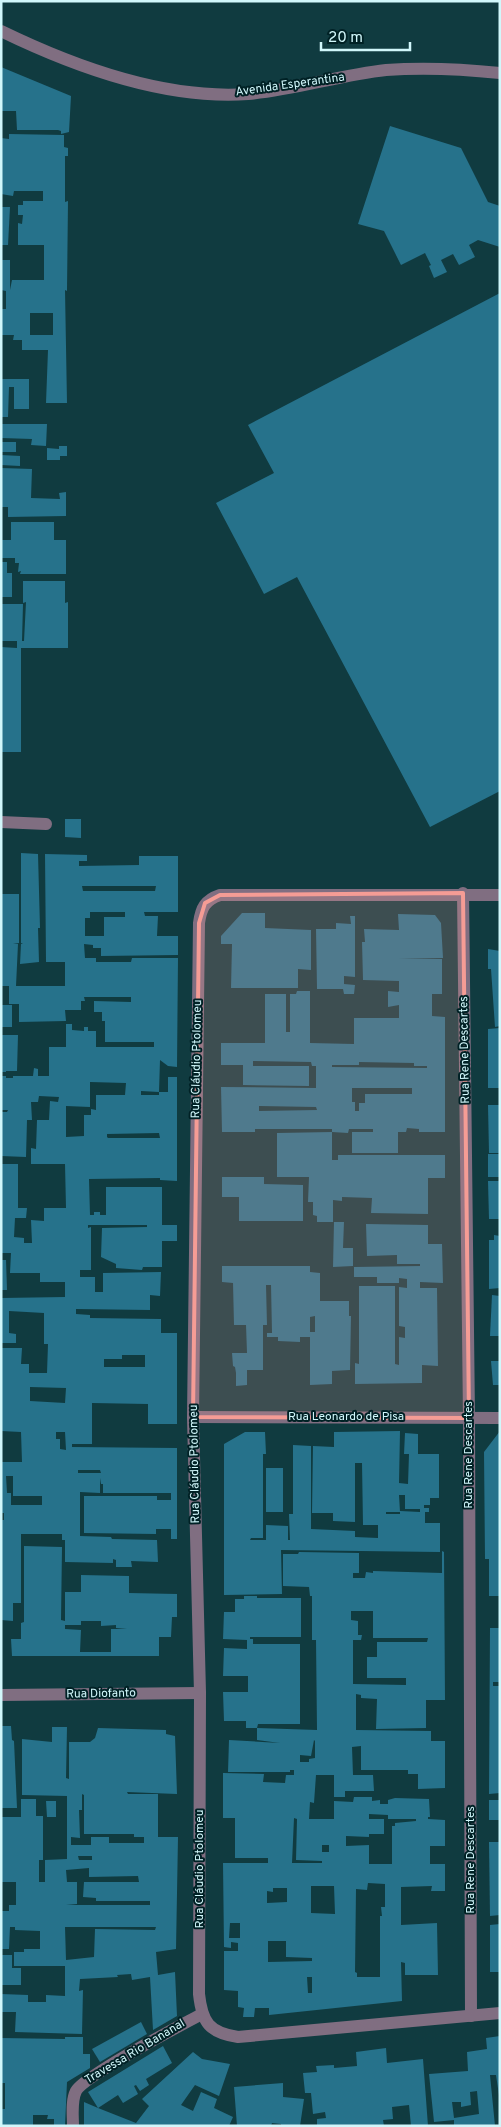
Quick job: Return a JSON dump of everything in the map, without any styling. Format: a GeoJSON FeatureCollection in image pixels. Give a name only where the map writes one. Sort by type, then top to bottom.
{"type":"FeatureCollection","features":[{"type":"Feature","properties":{"kind":"street","name":"Avenida Esperantina"},"geometry":{"type":"LineString","coordinates":[[1,31],[44,52],[138,84],[216,94],[249,94],[386,70],[448,67],[500,73]]}},
{"type":"Feature","properties":{"kind":"street"},"geometry":{"type":"LineString","coordinates":[[1,822],[46,824]]}},
{"type":"Feature","properties":{"kind":"street","name":"Rua Cláudio Ptolomeu"},"geometry":{"type":"LineString","coordinates":[[202,2014],[199,1994],[200,1693],[193,1416],[200,913],[205,903],[220,895],[463,893],[500,895]]}},
{"type":"Feature","properties":{"kind":"street","name":"Rua Rene Descartes"},"geometry":{"type":"LineString","coordinates":[[463,893],[469,1418],[471,2016]]}},
{"type":"Feature","properties":{"kind":"street","name":"Rua Leonardo de Pisa"},"geometry":{"type":"LineString","coordinates":[[193,1416],[500,1418]]}},
{"type":"Feature","properties":{"kind":"street","name":"Rua Diofanto"},"geometry":{"type":"LineString","coordinates":[[1,1695],[200,1693]]}},
{"type":"Feature","properties":{"kind":"street"},"geometry":{"type":"LineString","coordinates":[[202,2014],[210,2027],[222,2035],[238,2037],[500,2013]]}},
{"type":"Feature","properties":{"kind":"street","name":"Travessa Rio Bananal"},"geometry":{"type":"LineString","coordinates":[[73,2126],[73,2100],[81,2084],[167,2032],[202,2014]]}},
{"type":"Feature","properties":{"kind":"highlighted area"},"geometry":{"type":"Polygon","coordinates":[[[463,893],[469,1418],[193,1417],[199,923],[205,903],[220,895],[463,893]]]}},
{"type":"Feature","properties":{"kind":"building"},"geometry":{"type":"Polygon","coordinates":[[[1,67],[71,96],[69,132],[61,134],[61,131],[58,130],[17,130],[16,111],[1,111],[1,67]]]}},
{"type":"Feature","properties":{"kind":"building"},"geometry":{"type":"Polygon","coordinates":[[[390,126],[461,148],[488,202],[500,206],[500,247],[478,240],[469,245],[475,257],[459,265],[453,254],[441,260],[447,272],[434,278],[429,266],[431,265],[425,253],[401,265],[384,231],[358,224],[390,126]]]}},
{"type":"Feature","properties":{"kind":"building"},"geometry":{"type":"Polygon","coordinates":[[[9,134],[64,135],[64,147],[68,148],[68,156],[65,156],[65,202],[68,201],[67,291],[65,290],[67,403],[46,403],[48,350],[22,350],[22,340],[13,340],[14,335],[1,335],[1,309],[6,309],[6,291],[1,290],[1,260],[10,260],[10,290],[12,280],[44,280],[44,245],[18,245],[18,223],[22,224],[23,215],[18,215],[18,205],[23,205],[23,201],[43,201],[43,191],[14,191],[13,196],[1,194],[1,138],[9,139],[9,134]],[[30,313],[30,335],[53,335],[53,313],[30,313]]]}},
{"type":"Feature","properties":{"kind":"building"},"geometry":{"type":"Polygon","coordinates":[[[1,207],[10,207],[8,245],[1,245],[1,207]]]}},
{"type":"Feature","properties":{"kind":"building"},"geometry":{"type":"Polygon","coordinates":[[[500,293],[500,791],[430,827],[297,577],[264,594],[216,503],[274,473],[248,425],[500,293]]]}},
{"type":"Feature","properties":{"kind":"building"},"geometry":{"type":"Polygon","coordinates":[[[1,379],[29,379],[29,409],[14,409],[14,387],[9,387],[8,417],[1,417],[1,379]]]}},
{"type":"Feature","properties":{"kind":"building"},"geometry":{"type":"Polygon","coordinates":[[[1,424],[47,424],[46,446],[31,445],[32,439],[1,438],[1,424]]]}},
{"type":"Feature","properties":{"kind":"building"},"geometry":{"type":"Polygon","coordinates":[[[1,442],[16,442],[16,452],[1,452],[1,442]]]}},
{"type":"Feature","properties":{"kind":"building"},"geometry":{"type":"Polygon","coordinates":[[[59,446],[67,446],[67,456],[60,456],[60,460],[47,460],[47,448],[59,449],[59,446]]]}},
{"type":"Feature","properties":{"kind":"building"},"geometry":{"type":"Polygon","coordinates":[[[1,455],[20,456],[20,466],[1,465],[1,455]]]}},
{"type":"Feature","properties":{"kind":"building"},"geometry":{"type":"Polygon","coordinates":[[[1,468],[32,469],[31,498],[60,499],[59,493],[66,492],[66,516],[8,517],[8,507],[1,507],[1,468]]]}},
{"type":"Feature","properties":{"kind":"building"},"geometry":{"type":"Polygon","coordinates":[[[11,522],[54,522],[54,540],[66,540],[66,574],[20,574],[21,571],[18,572],[19,563],[15,563],[15,558],[2,558],[1,540],[11,540],[11,522]]]}},
{"type":"Feature","properties":{"kind":"building"},"geometry":{"type":"Polygon","coordinates":[[[1,562],[7,562],[7,573],[12,573],[12,597],[1,597],[1,562]]]}},
{"type":"Feature","properties":{"kind":"building"},"geometry":{"type":"Polygon","coordinates":[[[23,581],[65,581],[65,603],[68,602],[68,648],[21,648],[21,752],[2,752],[1,647],[17,648],[17,641],[1,641],[1,604],[23,604],[22,641],[24,641],[26,602],[23,603],[23,581]]]}},
{"type":"Feature","properties":{"kind":"building"},"geometry":{"type":"Polygon","coordinates":[[[65,819],[81,819],[81,838],[65,837],[65,819]]]}},
{"type":"Feature","properties":{"kind":"building"},"geometry":{"type":"Polygon","coordinates":[[[21,853],[38,854],[40,928],[38,928],[39,962],[20,964],[21,944],[23,944],[21,943],[21,853]]]}},
{"type":"Feature","properties":{"kind":"building"},"geometry":{"type":"Polygon","coordinates":[[[45,854],[87,855],[87,861],[79,861],[79,866],[139,865],[139,856],[178,856],[178,912],[144,912],[145,916],[158,916],[157,936],[178,936],[178,955],[101,956],[101,948],[93,948],[93,945],[84,944],[85,958],[96,958],[96,962],[131,962],[132,958],[178,958],[177,1067],[168,1066],[160,1060],[159,1092],[168,1092],[168,1077],[177,1077],[177,1181],[160,1180],[160,1178],[89,1179],[90,1215],[94,1215],[94,1212],[100,1212],[100,1215],[106,1215],[106,1187],[162,1187],[162,1225],[177,1225],[177,1241],[162,1241],[162,1267],[143,1267],[142,1270],[116,1268],[116,1264],[101,1257],[102,1228],[147,1227],[147,1225],[88,1225],[88,1228],[91,1227],[91,1270],[80,1270],[80,1277],[95,1277],[95,1292],[103,1292],[103,1273],[161,1272],[160,1296],[150,1295],[150,1310],[76,1309],[76,1314],[90,1315],[90,1318],[161,1319],[161,1333],[177,1333],[177,1424],[148,1424],[148,1404],[92,1403],[92,1444],[72,1444],[72,1447],[177,1448],[177,1539],[171,1539],[171,1529],[156,1529],[156,1534],[84,1533],[84,1496],[157,1496],[157,1500],[171,1500],[171,1493],[103,1493],[103,1484],[101,1484],[100,1478],[100,1493],[80,1492],[80,1536],[157,1540],[158,1562],[131,1561],[132,1567],[116,1567],[116,1560],[113,1559],[113,1563],[65,1562],[65,1540],[62,1540],[62,1534],[21,1534],[21,1603],[13,1603],[13,1621],[1,1620],[1,1520],[4,1520],[4,1513],[1,1513],[1,1462],[22,1462],[21,1432],[1,1431],[1,1348],[22,1348],[21,1364],[29,1364],[29,1373],[47,1373],[48,1344],[44,1344],[44,1313],[9,1311],[9,1333],[16,1334],[16,1343],[1,1343],[1,1298],[65,1297],[65,1282],[40,1282],[40,1273],[10,1273],[11,1253],[1,1253],[1,1164],[18,1164],[18,1208],[27,1208],[26,1218],[15,1218],[14,1237],[24,1238],[24,1243],[32,1243],[31,1220],[44,1221],[44,1208],[66,1208],[65,1164],[31,1164],[31,1148],[36,1149],[37,1120],[49,1120],[50,1101],[58,1102],[59,1097],[39,1096],[38,1102],[31,1102],[32,1120],[27,1120],[26,1157],[1,1156],[1,1112],[7,1112],[8,1110],[1,1110],[1,1076],[13,1078],[13,1076],[33,1076],[34,1068],[38,1069],[38,1076],[49,1076],[49,1047],[66,1047],[66,1024],[72,1024],[72,1030],[84,1031],[84,1027],[88,1027],[88,1031],[96,1031],[96,1047],[154,1047],[154,1042],[105,1042],[105,1021],[102,1021],[102,1012],[94,1012],[94,1001],[131,1002],[131,997],[84,997],[85,1001],[81,1001],[81,1010],[65,1010],[66,1021],[19,1022],[19,1004],[9,1004],[9,986],[1,986],[1,894],[19,894],[19,943],[13,944],[18,944],[16,986],[65,986],[65,962],[46,962],[45,854]],[[82,886],[83,891],[155,891],[156,886],[82,886]],[[90,912],[90,918],[85,918],[85,936],[104,936],[104,917],[125,917],[125,912],[90,912]],[[90,1082],[90,1107],[66,1106],[66,1137],[84,1136],[84,1115],[91,1115],[91,1109],[96,1110],[96,1095],[125,1095],[126,1083],[90,1082]],[[141,1091],[141,1095],[159,1095],[159,1092],[141,1091]],[[159,1133],[107,1134],[107,1137],[160,1138],[159,1133]],[[122,1355],[122,1359],[104,1359],[104,1367],[145,1367],[145,1355],[122,1355]],[[30,1387],[30,1401],[65,1403],[66,1388],[30,1387]],[[56,1432],[56,1439],[60,1439],[60,1449],[66,1450],[65,1432],[56,1432]],[[78,1470],[78,1473],[101,1473],[100,1470],[78,1470]],[[6,1476],[7,1493],[11,1493],[11,1505],[42,1505],[42,1496],[13,1496],[13,1476],[6,1476]]]}},
{"type":"Feature","properties":{"kind":"building"},"geometry":{"type":"Polygon","coordinates":[[[242,913],[265,913],[265,928],[311,930],[311,970],[298,969],[298,988],[231,988],[232,944],[221,944],[221,936],[242,913]]]}},
{"type":"Feature","properties":{"kind":"building"},"geometry":{"type":"Polygon","coordinates":[[[398,914],[435,915],[441,923],[443,958],[399,959],[442,959],[442,994],[432,994],[432,1016],[445,1017],[445,1132],[419,1132],[419,1129],[407,1128],[406,1132],[398,1132],[398,1153],[352,1153],[352,1132],[373,1132],[373,1129],[349,1129],[348,1133],[332,1132],[332,1129],[255,1129],[255,1132],[222,1132],[221,1087],[316,1088],[316,1066],[312,1066],[311,1062],[253,1061],[253,1066],[309,1066],[309,1086],[243,1085],[243,1065],[221,1065],[221,1043],[265,1043],[265,994],[286,994],[286,1032],[290,1032],[290,994],[296,994],[297,991],[310,991],[310,1043],[354,1044],[354,1018],[399,1018],[399,1005],[388,1007],[388,991],[399,992],[399,981],[363,980],[362,942],[365,942],[364,929],[399,930],[398,914]],[[359,1062],[359,1065],[332,1065],[332,1067],[427,1068],[427,1066],[414,1066],[414,1063],[359,1062]],[[352,1088],[352,1102],[355,1102],[355,1111],[359,1111],[359,1103],[365,1103],[365,1094],[412,1094],[412,1088],[352,1088]],[[259,1106],[259,1111],[317,1110],[316,1107],[259,1106]]]}},
{"type":"Feature","properties":{"kind":"building"},"geometry":{"type":"Polygon","coordinates":[[[350,916],[355,916],[355,977],[344,976],[344,984],[355,985],[354,994],[344,994],[343,989],[317,989],[316,929],[336,929],[336,923],[351,924],[350,916]]]}},
{"type":"Feature","properties":{"kind":"building"},"geometry":{"type":"Polygon","coordinates":[[[488,949],[500,951],[500,1026],[495,1027],[491,969],[488,969],[488,949]]]}},
{"type":"Feature","properties":{"kind":"building"},"geometry":{"type":"Polygon","coordinates":[[[1,1005],[12,1005],[12,1027],[1,1027],[1,1005]]]}},
{"type":"Feature","properties":{"kind":"building"},"geometry":{"type":"Polygon","coordinates":[[[500,1028],[500,1088],[488,1088],[488,1029],[500,1028]]]}},
{"type":"Feature","properties":{"kind":"building"},"geometry":{"type":"Polygon","coordinates":[[[1,1035],[18,1035],[17,1071],[1,1072],[1,1035]]]}},
{"type":"Feature","properties":{"kind":"building"},"geometry":{"type":"Polygon","coordinates":[[[488,1105],[500,1105],[500,1153],[489,1153],[488,1105]]]}},
{"type":"Feature","properties":{"kind":"building"},"geometry":{"type":"Polygon","coordinates":[[[332,1132],[332,1160],[338,1160],[338,1155],[445,1155],[445,1178],[428,1178],[428,1214],[371,1213],[372,1198],[342,1197],[342,1201],[333,1200],[333,1222],[317,1222],[317,1216],[313,1215],[313,1202],[308,1202],[309,1177],[277,1177],[277,1133],[332,1132]]]}},
{"type":"Feature","properties":{"kind":"building"},"geometry":{"type":"Polygon","coordinates":[[[488,1154],[500,1154],[500,1177],[488,1177],[488,1154]]]}},
{"type":"Feature","properties":{"kind":"building"},"geometry":{"type":"Polygon","coordinates":[[[222,1177],[264,1177],[264,1184],[303,1185],[303,1221],[239,1221],[239,1197],[222,1197],[222,1177]]]}},
{"type":"Feature","properties":{"kind":"building"},"geometry":{"type":"Polygon","coordinates":[[[488,1181],[500,1181],[500,1219],[489,1219],[488,1181]]]}},
{"type":"Feature","properties":{"kind":"building"},"geometry":{"type":"Polygon","coordinates":[[[334,1222],[344,1222],[343,1248],[353,1248],[353,1266],[333,1267],[334,1222]]]}},
{"type":"Feature","properties":{"kind":"building"},"geometry":{"type":"Polygon","coordinates":[[[366,1224],[428,1225],[428,1244],[442,1244],[443,1283],[420,1282],[420,1288],[437,1288],[438,1366],[422,1365],[422,1383],[355,1384],[355,1363],[359,1364],[359,1286],[395,1286],[395,1364],[399,1365],[399,1337],[405,1338],[405,1327],[399,1326],[399,1287],[407,1288],[407,1279],[399,1278],[399,1283],[377,1283],[377,1277],[354,1277],[354,1267],[420,1266],[420,1264],[397,1264],[397,1255],[367,1256],[366,1224]]]}},
{"type":"Feature","properties":{"kind":"building"},"geometry":{"type":"Polygon","coordinates":[[[494,1235],[500,1236],[500,1288],[489,1289],[489,1240],[494,1240],[494,1235]]]}},
{"type":"Feature","properties":{"kind":"building"},"geometry":{"type":"Polygon","coordinates":[[[1,1260],[6,1260],[7,1290],[1,1290],[1,1260]]]}},
{"type":"Feature","properties":{"kind":"building"},"geometry":{"type":"Polygon","coordinates":[[[222,1266],[310,1266],[310,1272],[320,1273],[320,1301],[349,1301],[349,1316],[351,1316],[350,1370],[332,1371],[332,1384],[310,1385],[310,1337],[300,1337],[300,1342],[278,1341],[278,1337],[267,1337],[267,1333],[272,1333],[271,1285],[266,1285],[267,1325],[263,1325],[263,1370],[247,1370],[247,1385],[236,1386],[236,1373],[233,1366],[232,1353],[247,1353],[246,1325],[234,1325],[233,1283],[222,1282],[222,1266]],[[315,1316],[310,1317],[310,1332],[315,1332],[315,1316]]]}},
{"type":"Feature","properties":{"kind":"building"},"geometry":{"type":"Polygon","coordinates":[[[492,1295],[500,1296],[500,1336],[490,1336],[492,1295]]]}},
{"type":"Feature","properties":{"kind":"building"},"geometry":{"type":"Polygon","coordinates":[[[491,1361],[500,1361],[500,1385],[493,1385],[491,1361]]]}},
{"type":"Feature","properties":{"kind":"building"},"geometry":{"type":"Polygon","coordinates":[[[400,1431],[399,1483],[408,1484],[409,1454],[404,1454],[405,1433],[418,1434],[418,1454],[439,1454],[439,1498],[430,1498],[430,1505],[424,1505],[424,1508],[429,1508],[429,1512],[425,1512],[425,1523],[440,1523],[440,1552],[281,1550],[282,1594],[224,1595],[224,1444],[245,1432],[265,1432],[266,1454],[263,1454],[263,1538],[251,1538],[250,1540],[266,1540],[266,1525],[288,1526],[288,1540],[290,1540],[289,1514],[293,1514],[293,1445],[311,1446],[311,1529],[355,1531],[355,1537],[378,1538],[378,1525],[363,1525],[362,1463],[355,1463],[355,1522],[333,1521],[333,1513],[312,1513],[313,1446],[334,1447],[334,1432],[400,1431]],[[399,1495],[400,1512],[420,1512],[420,1509],[405,1509],[405,1495],[399,1495]],[[386,1512],[386,1514],[400,1514],[400,1512],[386,1512]]]}},
{"type":"Feature","properties":{"kind":"building"},"geometry":{"type":"Polygon","coordinates":[[[500,1431],[500,1596],[489,1596],[489,1559],[485,1559],[484,1452],[500,1431]]]}},
{"type":"Feature","properties":{"kind":"building"},"geometry":{"type":"Polygon","coordinates":[[[266,1468],[283,1468],[283,1512],[266,1512],[266,1468]]]}},
{"type":"Feature","properties":{"kind":"building"},"geometry":{"type":"Polygon","coordinates":[[[24,1546],[62,1547],[61,1620],[65,1621],[65,1592],[81,1592],[81,1575],[129,1576],[129,1593],[177,1594],[177,1617],[172,1617],[171,1637],[159,1637],[159,1656],[12,1656],[11,1639],[21,1639],[21,1623],[24,1622],[24,1546]],[[81,1621],[81,1625],[65,1625],[65,1629],[81,1630],[80,1652],[111,1652],[111,1629],[127,1629],[116,1628],[116,1625],[101,1626],[101,1621],[81,1621]]]}},
{"type":"Feature","properties":{"kind":"building"},"geometry":{"type":"Polygon","coordinates":[[[442,1551],[444,1552],[445,1700],[426,1700],[426,1728],[376,1729],[377,1699],[361,1698],[361,1695],[356,1694],[356,1730],[431,1731],[431,1741],[445,1741],[445,1788],[418,1789],[418,1774],[408,1774],[408,1770],[361,1770],[361,1746],[352,1747],[353,1775],[373,1775],[374,1791],[345,1791],[345,1797],[334,1797],[334,1775],[316,1775],[314,1803],[310,1802],[309,1819],[334,1819],[334,1801],[353,1802],[354,1797],[372,1797],[372,1801],[380,1800],[380,1804],[388,1804],[388,1800],[395,1798],[429,1799],[430,1817],[428,1819],[445,1820],[445,1846],[430,1846],[430,1864],[445,1864],[445,1891],[431,1891],[432,1886],[401,1887],[401,1925],[437,1923],[438,1975],[405,1975],[405,1963],[401,1962],[402,2001],[269,2015],[269,2008],[255,2008],[254,2017],[243,2017],[244,2008],[238,2007],[238,1991],[224,1990],[224,1951],[238,1951],[238,1943],[231,1942],[231,1948],[224,1947],[223,1863],[268,1863],[268,1858],[235,1858],[235,1818],[223,1818],[223,1773],[264,1774],[263,1782],[285,1783],[286,1775],[294,1775],[294,1770],[290,1770],[290,1772],[228,1772],[229,1740],[280,1743],[257,1740],[257,1728],[317,1730],[316,1640],[312,1640],[312,1596],[310,1596],[309,1587],[283,1586],[283,1554],[298,1554],[299,1552],[359,1553],[359,1573],[353,1573],[353,1578],[365,1578],[366,1572],[373,1573],[373,1571],[442,1573],[442,1551]],[[351,1611],[351,1620],[358,1621],[358,1635],[362,1635],[361,1640],[353,1640],[353,1684],[406,1685],[406,1678],[367,1678],[367,1657],[377,1657],[377,1642],[427,1642],[428,1638],[373,1638],[373,1611],[351,1611]],[[314,1740],[311,1756],[300,1755],[300,1762],[309,1762],[309,1759],[315,1758],[314,1740]],[[369,1814],[369,1819],[384,1819],[384,1834],[369,1834],[369,1837],[346,1836],[346,1846],[369,1845],[369,1864],[392,1864],[392,1826],[395,1826],[395,1823],[416,1821],[416,1819],[388,1819],[388,1815],[369,1814]],[[294,1818],[292,1863],[322,1863],[322,1861],[296,1860],[297,1819],[294,1818]],[[322,1845],[322,1852],[329,1852],[329,1845],[322,1845]],[[368,1883],[367,1890],[356,1889],[355,1972],[357,1977],[380,1977],[380,1916],[382,1916],[381,1907],[385,1907],[385,1884],[368,1883]],[[311,1886],[311,1913],[335,1914],[334,1886],[311,1886]],[[273,1888],[273,1892],[267,1891],[267,1903],[287,1902],[287,1888],[273,1888]],[[230,1923],[229,1938],[240,1938],[240,1923],[230,1923]],[[268,1941],[268,1962],[312,1961],[312,1958],[286,1957],[286,1941],[268,1941]],[[307,1977],[308,1993],[312,1993],[312,1977],[307,1977]]]}},
{"type":"Feature","properties":{"kind":"building"},"geometry":{"type":"Polygon","coordinates":[[[244,1596],[257,1596],[257,1598],[301,1598],[301,1637],[250,1637],[250,1639],[253,1639],[253,1644],[300,1644],[300,1724],[258,1724],[257,1728],[246,1728],[246,1721],[224,1721],[223,1692],[248,1692],[248,1676],[223,1676],[224,1648],[247,1649],[247,1640],[223,1639],[224,1612],[235,1612],[235,1599],[244,1599],[244,1596]]]}},
{"type":"Feature","properties":{"kind":"building"},"geometry":{"type":"Polygon","coordinates":[[[490,1628],[500,1628],[500,1682],[493,1682],[493,1686],[500,1686],[500,1793],[489,1794],[490,1628]]]}},
{"type":"Feature","properties":{"kind":"building"},"geometry":{"type":"Polygon","coordinates":[[[1,1726],[11,1726],[12,1740],[14,1741],[17,1808],[1,1808],[1,1726]]]}},
{"type":"Feature","properties":{"kind":"building"},"geometry":{"type":"Polygon","coordinates":[[[52,1727],[67,1727],[66,1778],[69,1779],[69,1742],[90,1742],[95,1738],[98,1728],[166,1730],[166,1734],[175,1736],[177,1794],[127,1792],[128,1794],[158,1794],[158,1837],[178,1837],[176,1949],[156,1952],[158,1975],[175,1972],[177,2016],[153,2030],[150,1977],[132,1980],[131,1974],[117,1975],[118,1977],[80,1979],[79,1991],[83,1990],[82,2034],[15,2032],[16,2012],[1,2012],[1,1994],[28,1995],[28,2002],[46,2002],[46,1995],[65,1996],[65,1966],[14,1966],[14,1952],[24,1952],[24,1949],[40,1949],[40,1931],[15,1930],[15,1927],[10,1927],[9,1949],[1,1949],[1,1911],[9,1911],[9,1905],[16,1905],[16,1882],[1,1882],[1,1817],[21,1817],[21,1799],[36,1799],[36,1816],[43,1816],[43,1860],[39,1860],[39,1882],[45,1882],[45,1860],[67,1859],[67,1796],[22,1795],[22,1739],[52,1742],[52,1727]],[[82,1794],[82,1810],[79,1810],[80,1838],[71,1837],[71,1845],[91,1845],[91,1837],[109,1837],[109,1843],[144,1843],[144,1837],[134,1837],[134,1834],[84,1834],[84,1795],[82,1794]],[[78,1856],[79,1860],[92,1860],[92,1856],[78,1856]],[[89,1868],[66,1870],[67,1882],[77,1882],[77,1904],[66,1905],[150,1905],[150,1901],[96,1901],[96,1898],[83,1897],[84,1882],[139,1882],[138,1876],[89,1877],[89,1868]],[[65,1927],[66,1960],[94,1957],[95,1929],[155,1930],[156,1927],[65,1927]]]}},
{"type":"Feature","properties":{"kind":"building"},"geometry":{"type":"Polygon","coordinates":[[[489,1800],[500,1800],[500,1820],[489,1820],[489,1800]]]}},
{"type":"Feature","properties":{"kind":"building"},"geometry":{"type":"Polygon","coordinates":[[[46,1801],[56,1801],[56,1817],[47,1817],[46,1801]]]}},
{"type":"Feature","properties":{"kind":"building"},"geometry":{"type":"Polygon","coordinates":[[[489,1842],[500,1842],[500,1915],[490,1916],[489,1842]]]}},
{"type":"Feature","properties":{"kind":"building"},"geometry":{"type":"Polygon","coordinates":[[[500,1924],[500,1972],[490,1972],[490,1925],[500,1924]]]}},
{"type":"Feature","properties":{"kind":"building"},"geometry":{"type":"Polygon","coordinates":[[[1,1955],[12,1955],[12,1968],[21,1968],[21,1985],[1,1985],[1,1955]]]}},
{"type":"Feature","properties":{"kind":"building"},"geometry":{"type":"Polygon","coordinates":[[[141,2022],[147,2034],[100,2062],[92,2049],[141,2022]]]}},
{"type":"Feature","properties":{"kind":"building"},"geometry":{"type":"Polygon","coordinates":[[[500,2036],[500,2102],[496,2075],[490,2075],[495,2126],[454,2126],[454,2120],[434,2122],[429,2074],[468,2071],[467,2052],[487,2049],[486,2038],[500,2036]],[[477,2091],[470,2092],[471,2105],[461,2107],[461,2102],[452,2102],[454,2118],[479,2114],[477,2091]]]}},
{"type":"Feature","properties":{"kind":"building"},"geometry":{"type":"Polygon","coordinates":[[[65,2037],[83,2037],[83,2054],[90,2054],[90,2068],[67,2082],[65,2126],[54,2126],[54,2119],[47,2119],[48,2115],[33,2115],[33,2126],[1,2126],[1,2109],[5,2109],[5,2083],[1,2083],[1,2038],[65,2039],[65,2037]]]}},
{"type":"Feature","properties":{"kind":"building"},"geometry":{"type":"Polygon","coordinates":[[[163,2046],[172,2063],[146,2079],[149,2085],[140,2091],[136,2085],[134,2086],[138,2094],[123,2103],[118,2095],[98,2108],[88,2092],[163,2046]]]}},
{"type":"Feature","properties":{"kind":"building"},"geometry":{"type":"Polygon","coordinates":[[[386,2048],[387,2063],[423,2059],[428,2126],[411,2126],[409,2105],[392,2107],[393,2119],[383,2120],[384,2126],[317,2126],[317,2119],[326,2118],[325,2112],[313,2114],[311,2093],[305,2093],[303,2073],[317,2072],[316,2066],[334,2065],[334,2068],[357,2066],[356,2052],[386,2048]]]}},
{"type":"Feature","properties":{"kind":"building"},"geometry":{"type":"Polygon","coordinates":[[[193,2052],[202,2059],[230,2064],[219,2096],[195,2085],[181,2105],[193,2111],[201,2092],[217,2099],[214,2108],[233,2117],[229,2126],[84,2126],[84,2102],[136,2123],[149,2106],[142,2099],[193,2052]]]}},
{"type":"Feature","properties":{"kind":"building"},"geometry":{"type":"Polygon","coordinates":[[[283,2083],[283,2097],[304,2099],[300,2126],[281,2126],[281,2124],[272,2123],[271,2126],[237,2126],[234,2087],[283,2083]]]}}]}
